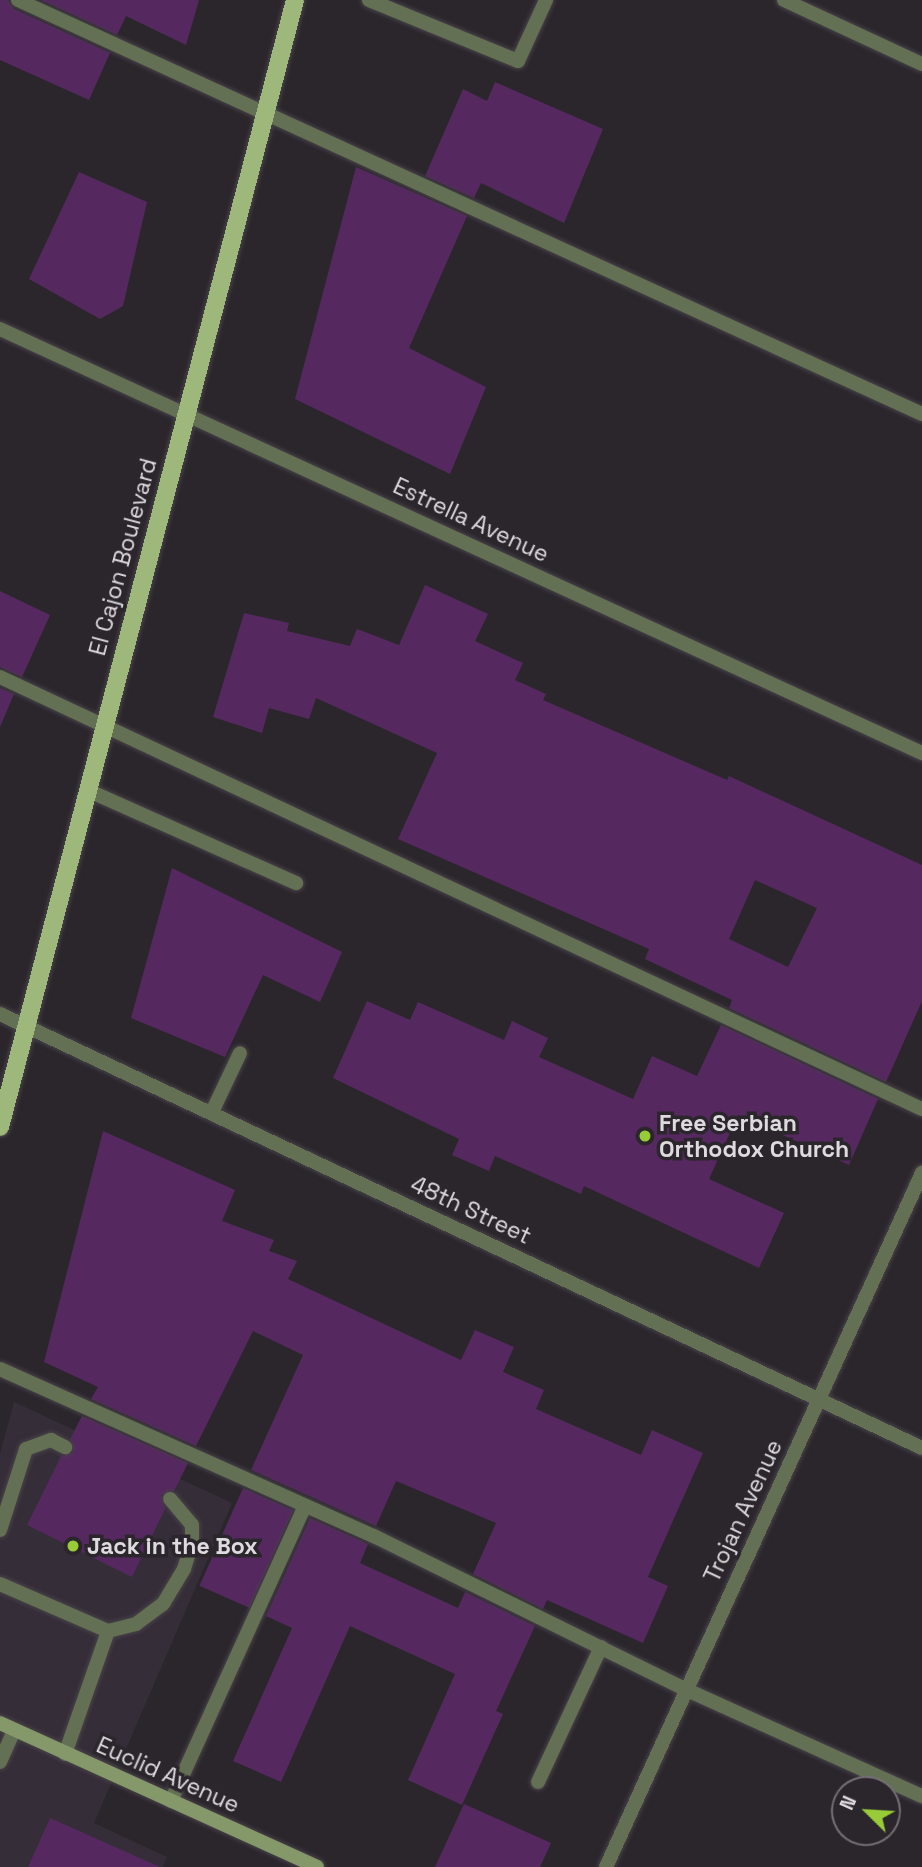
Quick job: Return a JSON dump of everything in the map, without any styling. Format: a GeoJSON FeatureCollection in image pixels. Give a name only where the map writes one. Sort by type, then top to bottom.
{"type":"FeatureCollection","features":[{"type":"Feature","properties":{"kind":"main road","name":"El Cajon Boulevard"},"geometry":{"type":"LineString","coordinates":[[0,1127],[295,0]]}},
{"type":"Feature","properties":{"kind":"main road","name":"Euclid Avenue"},"geometry":{"type":"LineString","coordinates":[[0,1723],[317,1867]]}},
{"type":"Feature","properties":{"kind":"street"},"geometry":{"type":"LineString","coordinates":[[18,0],[922,414]]}},
{"type":"Feature","properties":{"kind":"street"},"geometry":{"type":"LineString","coordinates":[[369,0],[518,61],[546,0]]}},
{"type":"Feature","properties":{"kind":"street"},"geometry":{"type":"LineString","coordinates":[[784,0],[922,64]]}},
{"type":"Feature","properties":{"kind":"street","name":"Estrella Avenue"},"geometry":{"type":"LineString","coordinates":[[0,329],[922,753]]}},
{"type":"Feature","properties":{"kind":"street"},"geometry":{"type":"LineString","coordinates":[[0,677],[922,1109]]}},
{"type":"Feature","properties":{"kind":"street"},"geometry":{"type":"LineString","coordinates":[[87,790],[296,883]]}},
{"type":"Feature","properties":{"kind":"street","name":"48th Street"},"geometry":{"type":"LineString","coordinates":[[0,1014],[922,1448]]}},
{"type":"Feature","properties":{"kind":"street"},"geometry":{"type":"LineString","coordinates":[[212,1112],[240,1053]]}},
{"type":"Feature","properties":{"kind":"street","name":"Trojan Avenue"},"geometry":{"type":"LineString","coordinates":[[606,1867],[922,1173]]}},
{"type":"Feature","properties":{"kind":"street"},"geometry":{"type":"LineString","coordinates":[[0,1369],[305,1506],[687,1689],[922,1796]]}},
{"type":"Feature","properties":{"kind":"street"},"geometry":{"type":"LineString","coordinates":[[0,1530],[26,1449],[51,1440],[65,1447]]}},
{"type":"Feature","properties":{"kind":"street"},"geometry":{"type":"LineString","coordinates":[[0,1584],[108,1631],[150,1617],[184,1569],[192,1543],[192,1525],[170,1499]]}},
{"type":"Feature","properties":{"kind":"street"},"geometry":{"type":"LineString","coordinates":[[171,1801],[305,1506]]}},
{"type":"Feature","properties":{"kind":"street"},"geometry":{"type":"LineString","coordinates":[[65,1754],[108,1631]]}},
{"type":"Feature","properties":{"kind":"street"},"geometry":{"type":"LineString","coordinates":[[538,1782],[601,1647]]}},
{"type":"Feature","properties":{"kind":"street"},"geometry":{"type":"LineString","coordinates":[[0,1762],[14,1731]]}},
{"type":"Feature","properties":{"kind":"shaded area"},"geometry":{"type":"Polygon","coordinates":[[[14,1402],[232,1503],[94,1823],[167,1857],[163,1867],[0,1867],[0,1454],[14,1402]]]}},
{"type":"Feature","properties":{"kind":"building"},"geometry":{"type":"Polygon","coordinates":[[[0,0],[8,0],[14,9],[110,53],[89,100],[0,60],[0,0]]]}},
{"type":"Feature","properties":{"kind":"building"},"geometry":{"type":"Polygon","coordinates":[[[41,0],[199,0],[186,45],[126,16],[117,35],[41,0]]]}},
{"type":"Feature","properties":{"kind":"building"},"geometry":{"type":"Polygon","coordinates":[[[495,82],[603,129],[564,223],[481,183],[474,198],[425,176],[463,89],[487,101],[495,82]]]}},
{"type":"Feature","properties":{"kind":"building"},"geometry":{"type":"Polygon","coordinates":[[[356,167],[467,216],[409,348],[486,387],[450,474],[295,399],[356,167]]]}},
{"type":"Feature","properties":{"kind":"building"},"geometry":{"type":"Polygon","coordinates":[[[79,172],[147,202],[123,306],[100,319],[29,279],[79,172]]]}},
{"type":"Feature","properties":{"kind":"building"},"geometry":{"type":"Polygon","coordinates":[[[425,585],[488,614],[475,641],[523,663],[515,680],[546,694],[543,700],[727,780],[729,776],[922,865],[922,1001],[886,1082],[729,1008],[732,1000],[645,959],[649,949],[398,839],[437,753],[316,698],[309,719],[269,708],[262,733],[213,717],[244,613],[289,623],[287,631],[350,646],[357,629],[399,645],[425,585]],[[755,880],[729,939],[788,967],[817,908],[755,880]]]}},
{"type":"Feature","properties":{"kind":"building"},"geometry":{"type":"Polygon","coordinates":[[[0,591],[50,615],[22,677],[0,667],[0,591]]]}},
{"type":"Feature","properties":{"kind":"building"},"geometry":{"type":"Polygon","coordinates":[[[0,688],[14,694],[0,727],[0,688]]]}},
{"type":"Feature","properties":{"kind":"building"},"geometry":{"type":"Polygon","coordinates":[[[172,868],[342,952],[320,1002],[263,975],[225,1057],[131,1018],[172,868]]]}},
{"type":"Feature","properties":{"kind":"building"},"geometry":{"type":"Polygon","coordinates":[[[367,1001],[410,1020],[418,1002],[504,1040],[512,1021],[548,1038],[539,1057],[633,1099],[652,1056],[697,1076],[721,1025],[878,1099],[849,1165],[738,1115],[709,1179],[784,1213],[759,1268],[584,1186],[581,1194],[495,1156],[489,1171],[452,1155],[459,1139],[333,1078],[367,1001]]]}},
{"type":"Feature","properties":{"kind":"building"},"geometry":{"type":"Polygon","coordinates":[[[103,1131],[235,1190],[222,1221],[274,1240],[269,1251],[297,1261],[288,1279],[461,1360],[475,1330],[514,1347],[503,1372],[544,1390],[536,1409],[641,1455],[652,1430],[703,1453],[648,1577],[668,1586],[643,1643],[547,1600],[543,1609],[473,1574],[496,1523],[396,1481],[376,1526],[251,1470],[303,1355],[253,1331],[196,1446],[91,1399],[98,1387],[44,1362],[103,1131]]]}},
{"type":"Feature","properties":{"kind":"building"},"geometry":{"type":"Polygon","coordinates":[[[82,1416],[188,1463],[174,1491],[161,1495],[165,1509],[132,1577],[27,1525],[61,1456],[73,1452],[70,1439],[82,1416]]]}},
{"type":"Feature","properties":{"kind":"building"},"geometry":{"type":"Polygon","coordinates":[[[243,1488],[293,1510],[250,1608],[199,1586],[243,1488]]]}},
{"type":"Feature","properties":{"kind":"building"},"geometry":{"type":"Polygon","coordinates":[[[310,1518],[368,1544],[360,1563],[458,1608],[465,1592],[535,1626],[496,1711],[503,1714],[462,1805],[408,1780],[455,1674],[350,1626],[281,1782],[233,1761],[292,1628],[266,1616],[310,1518]]]}},
{"type":"Feature","properties":{"kind":"building"},"geometry":{"type":"Polygon","coordinates":[[[464,1804],[551,1843],[540,1867],[435,1867],[464,1804]]]}},
{"type":"Feature","properties":{"kind":"building"},"geometry":{"type":"Polygon","coordinates":[[[50,1818],[160,1867],[28,1867],[50,1818]]]}},
{"type":"Feature","properties":{"kind":"place","name":"Free Serbian Orthodox Church"},"geometry":{"type":"Point","coordinates":[645,1136]}},
{"type":"Feature","properties":{"kind":"place","name":"Jack in the Box"},"geometry":{"type":"Point","coordinates":[73,1546]}}]}
